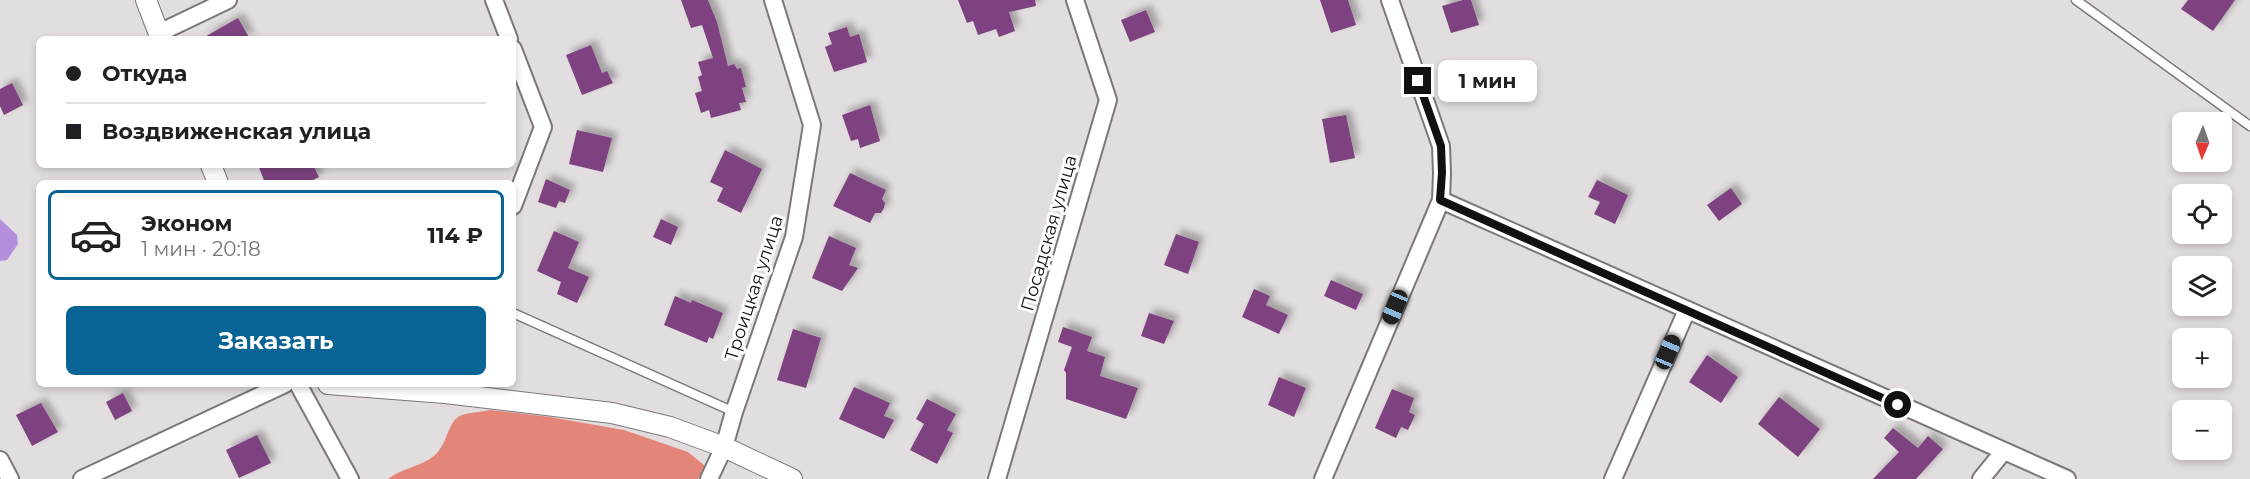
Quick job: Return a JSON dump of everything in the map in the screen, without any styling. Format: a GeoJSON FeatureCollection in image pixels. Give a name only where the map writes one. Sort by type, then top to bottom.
{"type":"FeatureCollection","features":[{"type":"Feature","properties":{"kind":"street"},"geometry":{"type":"LineString","coordinates":[[146,0],[160,36],[228,0]]}},
{"type":"Feature","properties":{"kind":"street"},"geometry":{"type":"LineString","coordinates":[[494,0],[508,36]]}},
{"type":"Feature","properties":{"kind":"street","name":"Троицкая улица"},"geometry":{"type":"LineString","coordinates":[[709,479],[724,447],[794,237],[812,125],[773,0]]}},
{"type":"Feature","properties":{"kind":"street","name":"Посадская улица"},"geometry":{"type":"LineString","coordinates":[[997,479],[1108,100],[1075,0]]}},
{"type":"Feature","properties":{"kind":"street"},"geometry":{"type":"LineString","coordinates":[[1323,479],[1440,200],[1441,146],[1390,0]]}},
{"type":"Feature","properties":{"kind":"street"},"geometry":{"type":"LineString","coordinates":[[516,57],[543,127],[516,198]]}},
{"type":"Feature","properties":{"kind":"street"},"geometry":{"type":"LineString","coordinates":[[1440,200],[2067,479]]}},
{"type":"Feature","properties":{"kind":"street"},"geometry":{"type":"LineString","coordinates":[[1613,479],[1687,310]]}},
{"type":"Feature","properties":{"kind":"street"},"geometry":{"type":"LineString","coordinates":[[82,479],[279,387]]}},
{"type":"Feature","properties":{"kind":"street"},"geometry":{"type":"LineString","coordinates":[[300,387],[350,479]]}},
{"type":"Feature","properties":{"kind":"street"},"geometry":{"type":"LineString","coordinates":[[399,387],[447,389],[612,413],[670,427],[724,447],[792,479]]}},
{"type":"Feature","properties":{"kind":"street"},"geometry":{"type":"LineString","coordinates":[[1981,479],[2003,452]]}},
{"type":"Feature","properties":{"kind":"street"},"geometry":{"type":"LineString","coordinates":[[0,460],[10,479]]}},
{"type":"Feature","properties":{"kind":"lane"},"geometry":{"type":"LineString","coordinates":[[2076,0],[2250,126]]}},
{"type":"Feature","properties":{"kind":"lane"},"geometry":{"type":"LineString","coordinates":[[516,314],[734,412]]}},
{"type":"Feature","properties":{"kind":"shaded area"},"geometry":{"type":"Polygon","coordinates":[[[0,219],[17,235],[18,244],[7,260],[0,261],[0,219]]]}},
{"type":"Feature","properties":{"kind":"shaded area"},"geometry":{"type":"Polygon","coordinates":[[[490,410],[550,417],[624,430],[688,452],[705,466],[698,479],[388,479],[434,456],[443,445],[457,418],[465,414],[490,410]]]}},
{"type":"Feature","properties":{"kind":"building"},"geometry":{"type":"Polygon","coordinates":[[[681,0],[708,0],[717,22],[728,66],[734,64],[737,69],[741,68],[746,87],[742,88],[746,102],[739,103],[741,110],[711,118],[709,110],[701,113],[695,93],[702,91],[698,77],[702,75],[698,62],[713,58],[702,25],[691,28],[681,0]]]}},
{"type":"Feature","properties":{"kind":"building"},"geometry":{"type":"Polygon","coordinates":[[[958,0],[1035,0],[1036,6],[1009,12],[1015,31],[999,37],[996,29],[978,35],[973,21],[967,23],[958,0]]]}},
{"type":"Feature","properties":{"kind":"building"},"geometry":{"type":"Polygon","coordinates":[[[1320,0],[1348,0],[1356,25],[1331,33],[1320,0]]]}},
{"type":"Feature","properties":{"kind":"building"},"geometry":{"type":"Polygon","coordinates":[[[1471,0],[1479,25],[1451,33],[1442,6],[1471,0]]]}},
{"type":"Feature","properties":{"kind":"building"},"geometry":{"type":"Polygon","coordinates":[[[2188,0],[2235,0],[2213,31],[2181,9],[2188,0]]]}},
{"type":"Feature","properties":{"kind":"building"},"geometry":{"type":"Polygon","coordinates":[[[1146,10],[1155,32],[1130,42],[1121,20],[1146,10]]]}},
{"type":"Feature","properties":{"kind":"building"},"geometry":{"type":"Polygon","coordinates":[[[238,18],[248,36],[206,36],[238,18]]]}},
{"type":"Feature","properties":{"kind":"building"},"geometry":{"type":"Polygon","coordinates":[[[847,27],[850,37],[859,34],[867,62],[834,72],[825,47],[832,44],[828,33],[847,27]]]}},
{"type":"Feature","properties":{"kind":"building"},"geometry":{"type":"Polygon","coordinates":[[[591,45],[602,73],[607,71],[613,83],[582,95],[566,55],[591,45]]]}},
{"type":"Feature","properties":{"kind":"building"},"geometry":{"type":"Polygon","coordinates":[[[12,83],[23,105],[4,115],[0,106],[0,89],[12,83]]]}},
{"type":"Feature","properties":{"kind":"building"},"geometry":{"type":"Polygon","coordinates":[[[870,105],[880,141],[860,148],[858,139],[851,141],[842,115],[870,105]]]}},
{"type":"Feature","properties":{"kind":"building"},"geometry":{"type":"Polygon","coordinates":[[[1346,115],[1355,158],[1330,163],[1322,119],[1346,115]]]}},
{"type":"Feature","properties":{"kind":"building"},"geometry":{"type":"Polygon","coordinates":[[[577,130],[612,138],[603,172],[569,164],[577,130]]]}},
{"type":"Feature","properties":{"kind":"building"},"geometry":{"type":"Polygon","coordinates":[[[725,150],[762,169],[741,213],[717,201],[723,188],[710,182],[725,150]]]}},
{"type":"Feature","properties":{"kind":"building"},"geometry":{"type":"Polygon","coordinates":[[[259,168],[314,168],[319,177],[313,180],[264,180],[259,168]]]}},
{"type":"Feature","properties":{"kind":"building"},"geometry":{"type":"Polygon","coordinates":[[[850,173],[886,190],[882,199],[885,203],[884,208],[881,213],[875,213],[870,223],[833,206],[850,173]]]}},
{"type":"Feature","properties":{"kind":"building"},"geometry":{"type":"Polygon","coordinates":[[[546,179],[570,190],[565,203],[559,201],[556,208],[538,202],[546,179]]]}},
{"type":"Feature","properties":{"kind":"building"},"geometry":{"type":"Polygon","coordinates":[[[1597,180],[1628,195],[1615,224],[1594,214],[1600,202],[1588,197],[1597,180]]]}},
{"type":"Feature","properties":{"kind":"building"},"geometry":{"type":"Polygon","coordinates":[[[1731,188],[1742,204],[1719,221],[1707,205],[1731,188]]]}},
{"type":"Feature","properties":{"kind":"building"},"geometry":{"type":"Polygon","coordinates":[[[661,219],[678,227],[671,245],[653,237],[661,219]]]}},
{"type":"Feature","properties":{"kind":"building"},"geometry":{"type":"Polygon","coordinates":[[[554,231],[579,242],[568,268],[589,277],[577,303],[557,294],[561,282],[537,271],[554,231]]]}},
{"type":"Feature","properties":{"kind":"building"},"geometry":{"type":"Polygon","coordinates":[[[1176,234],[1199,242],[1188,274],[1164,265],[1176,234]]]}},
{"type":"Feature","properties":{"kind":"building"},"geometry":{"type":"Polygon","coordinates":[[[829,236],[856,248],[849,265],[858,268],[842,291],[812,278],[829,236]]]}},
{"type":"Feature","properties":{"kind":"building"},"geometry":{"type":"Polygon","coordinates":[[[1331,280],[1363,294],[1356,310],[1324,296],[1331,280]]]}},
{"type":"Feature","properties":{"kind":"building"},"geometry":{"type":"Polygon","coordinates":[[[1254,289],[1270,296],[1266,305],[1288,315],[1279,334],[1242,317],[1254,289]]]}},
{"type":"Feature","properties":{"kind":"building"},"geometry":{"type":"Polygon","coordinates":[[[675,296],[691,303],[692,300],[723,313],[713,339],[709,337],[707,343],[664,325],[675,296]]]}},
{"type":"Feature","properties":{"kind":"building"},"geometry":{"type":"Polygon","coordinates":[[[1149,313],[1174,321],[1164,344],[1141,336],[1149,313]]]}},
{"type":"Feature","properties":{"kind":"building"},"geometry":{"type":"Polygon","coordinates":[[[1063,327],[1092,337],[1087,351],[1105,357],[1100,376],[1138,388],[1126,419],[1066,399],[1064,370],[1072,347],[1058,342],[1063,327]]]}},
{"type":"Feature","properties":{"kind":"building"},"geometry":{"type":"Polygon","coordinates":[[[793,329],[821,338],[806,388],[777,380],[793,329]]]}},
{"type":"Feature","properties":{"kind":"building"},"geometry":{"type":"Polygon","coordinates":[[[1707,355],[1738,377],[1721,403],[1689,382],[1707,355]]]}},
{"type":"Feature","properties":{"kind":"building"},"geometry":{"type":"Polygon","coordinates":[[[1279,377],[1306,388],[1294,417],[1268,405],[1279,377]]]}},
{"type":"Feature","properties":{"kind":"building"},"geometry":{"type":"Polygon","coordinates":[[[854,387],[890,403],[884,416],[894,420],[884,439],[839,419],[854,387]]]}},
{"type":"Feature","properties":{"kind":"building"},"geometry":{"type":"Polygon","coordinates":[[[1392,389],[1414,398],[1409,412],[1415,415],[1408,430],[1401,427],[1396,438],[1375,428],[1392,389]]]}},
{"type":"Feature","properties":{"kind":"building"},"geometry":{"type":"Polygon","coordinates":[[[123,393],[132,411],[115,420],[106,402],[123,393]]]}},
{"type":"Feature","properties":{"kind":"building"},"geometry":{"type":"Polygon","coordinates":[[[1779,397],[1820,429],[1798,457],[1758,424],[1779,397]]]}},
{"type":"Feature","properties":{"kind":"building"},"geometry":{"type":"Polygon","coordinates":[[[927,399],[956,414],[947,430],[953,433],[937,464],[910,450],[924,424],[916,419],[927,399]]]}},
{"type":"Feature","properties":{"kind":"building"},"geometry":{"type":"Polygon","coordinates":[[[41,403],[58,432],[32,446],[16,415],[41,403]]]}},
{"type":"Feature","properties":{"kind":"building"},"geometry":{"type":"Polygon","coordinates":[[[1893,428],[1918,448],[1928,436],[1943,449],[1916,479],[1873,479],[1899,452],[1884,438],[1893,428]]]}},
{"type":"Feature","properties":{"kind":"building"},"geometry":{"type":"Polygon","coordinates":[[[257,435],[271,463],[239,478],[226,450],[257,435]]]}},
{"type":"Feature","properties":{"kind":"route"},"geometry":{"type":"LineString","coordinates":[[1418,81],[1441,146],[1440,200],[1898,405]]}}]}
